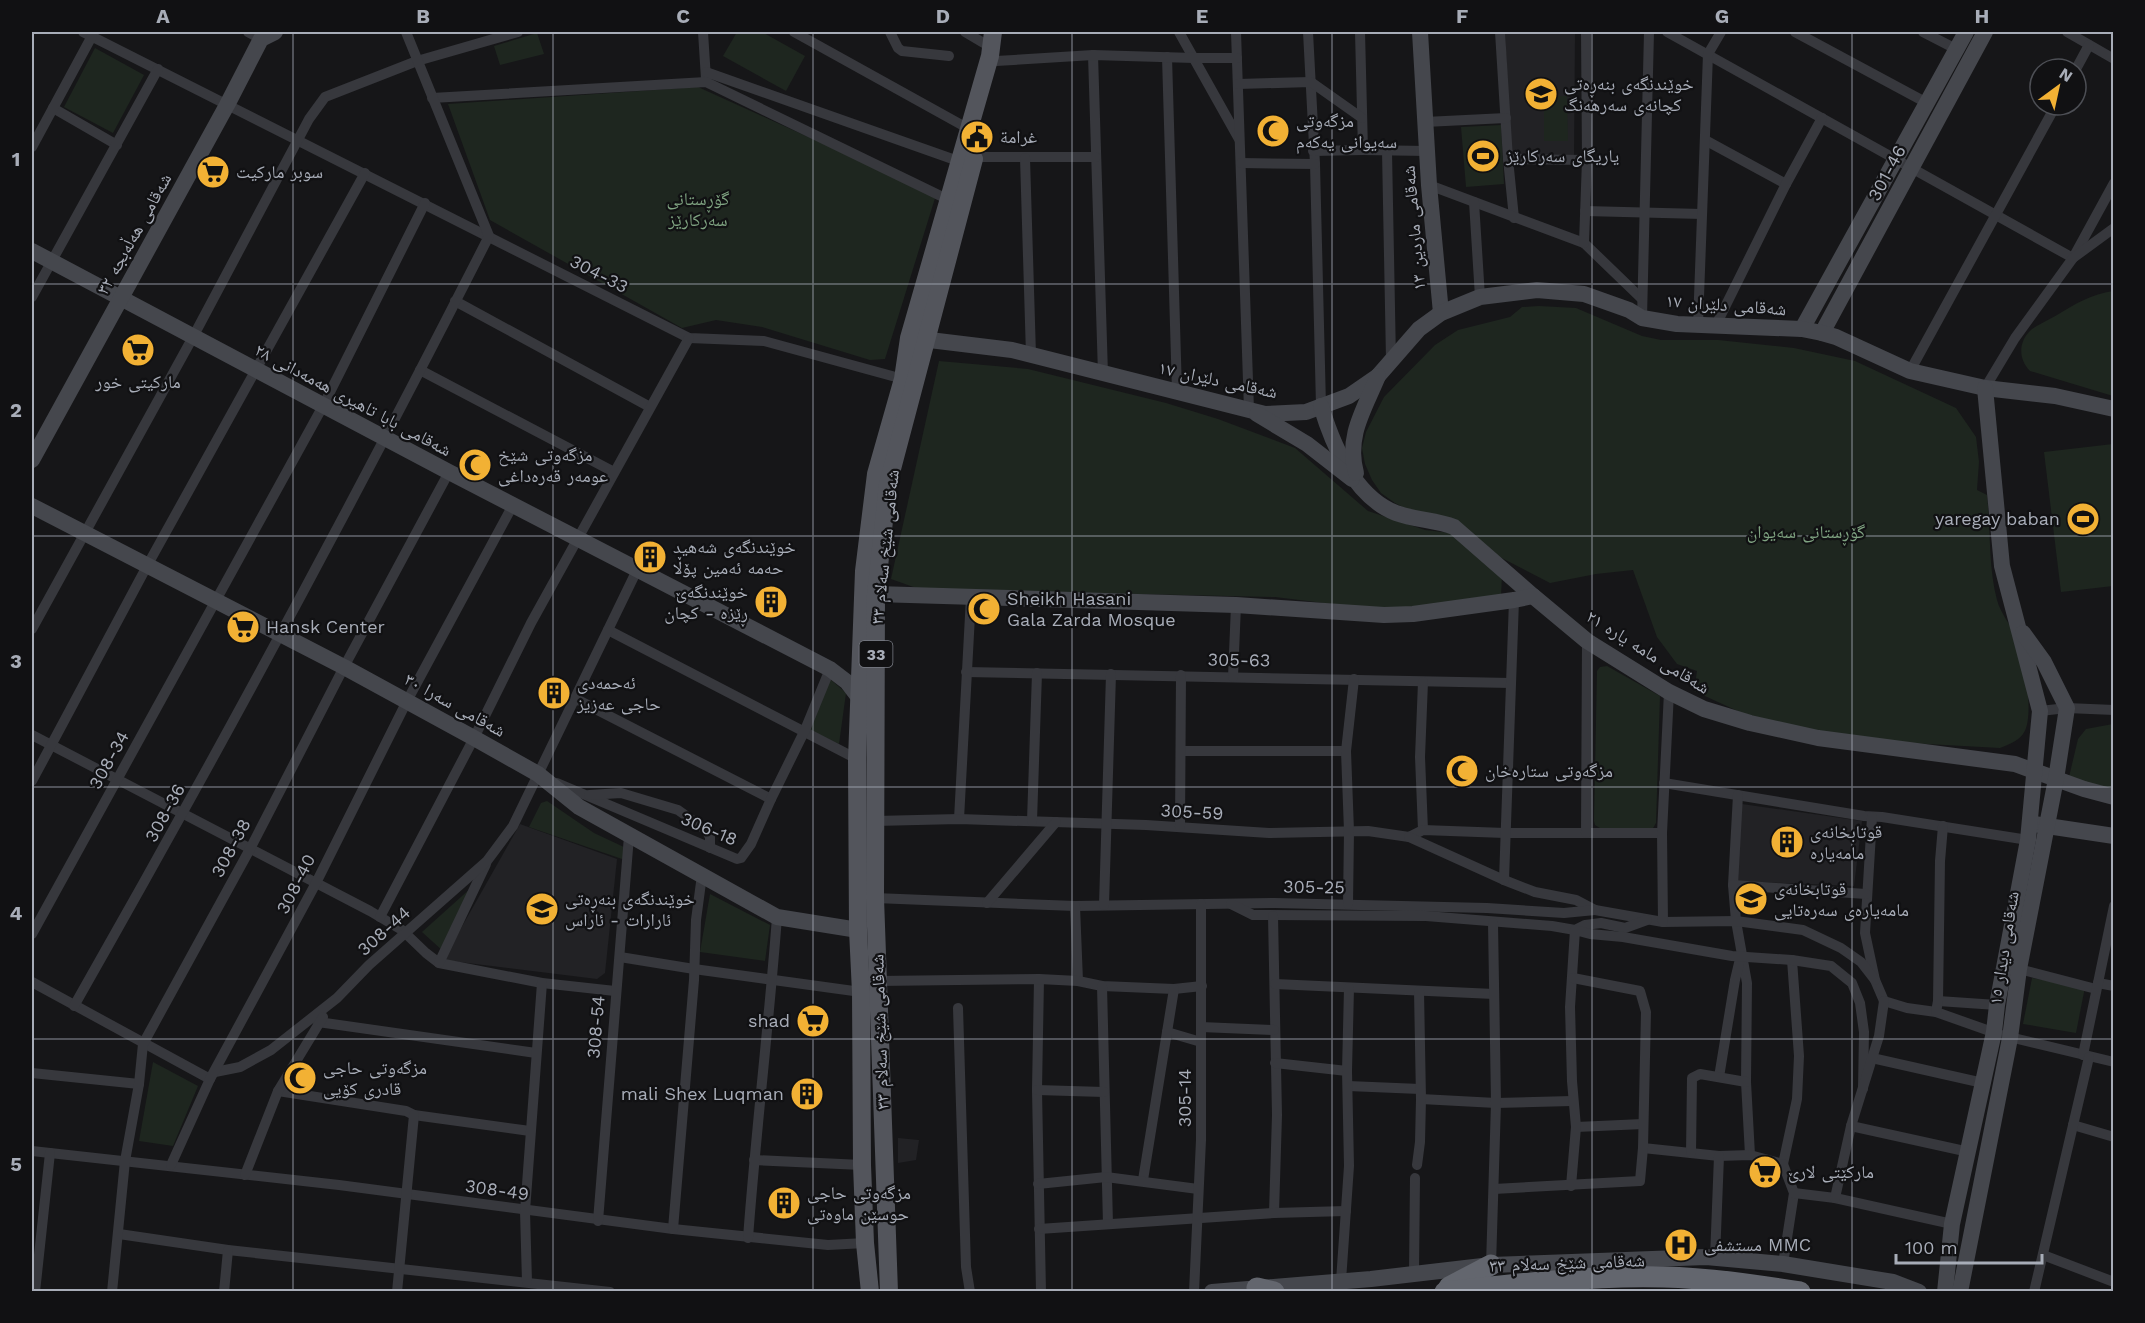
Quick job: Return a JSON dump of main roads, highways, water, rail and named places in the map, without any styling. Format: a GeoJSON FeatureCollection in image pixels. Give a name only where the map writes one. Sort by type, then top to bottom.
{"type":"FeatureCollection","features":[{"type":"Feature","properties":{"kind":"highway"},"geometry":{"type":"LineString","coordinates":[[1442,1292],[1491,1265]]}},
{"type":"Feature","properties":{"kind":"highway"},"geometry":{"type":"LineString","coordinates":[[1442,1292],[1633,1277],[1696,1278],[1754,1288],[1792,1291]]}},
{"type":"Feature","properties":{"kind":"main road","name":"شەقامی شێخ سەلام ٣٣"},"geometry":{"type":"LineString","coordinates":[[889,1292],[874,821],[865,760],[860,699],[864,571],[876,474],[903,379],[918,340],[967,160],[994,47],[1005,32]]}},
{"type":"Feature","properties":{"kind":"main road","name":"شەقامی شێخ سەلام ٣٣"},"geometry":{"type":"LineString","coordinates":[[870,1292],[861,1165],[861,992],[858,930],[865,760],[876,594],[888,484],[918,340],[949,200],[967,160],[969,129],[982,102]]}},
{"type":"Feature","properties":{"kind":"main road"},"geometry":{"type":"LineString","coordinates":[[860,1292],[866,1248]]}},
{"type":"Feature","properties":{"kind":"main road"},"geometry":{"type":"LineString","coordinates":[[888,1251],[903,1292]]}},
{"type":"Feature","properties":{"kind":"place","name":"خوێندنگەی بنەڕەتی کچانەی سەرهەنگ"},"geometry":{"type":"Point","coordinates":[1541,94]}},
{"type":"Feature","properties":{"kind":"place","name":"مزگەوتی سەیوانی یەکەم"},"geometry":{"type":"Point","coordinates":[1273,131]}},
{"type":"Feature","properties":{"kind":"place","name":"غرامة"},"geometry":{"type":"Point","coordinates":[977,137]}},
{"type":"Feature","properties":{"kind":"place","name":"یاریگای سەرکارێز"},"geometry":{"type":"Point","coordinates":[1483,156]}},
{"type":"Feature","properties":{"kind":"place","name":"سوبر مارکیت"},"geometry":{"type":"Point","coordinates":[213,172]}},
{"type":"Feature","properties":{"kind":"place","name":"مارکیتی خور"},"geometry":{"type":"Point","coordinates":[138,350]}},
{"type":"Feature","properties":{"kind":"place","name":"مزگەوتی شێخ عومەر قەرەداغی"},"geometry":{"type":"Point","coordinates":[475,465]}},
{"type":"Feature","properties":{"kind":"place","name":"yaregay baban"},"geometry":{"type":"Point","coordinates":[2083,519]}},
{"type":"Feature","properties":{"kind":"place","name":"خوێندنگەی شەهید حەمە ئەمین پۆڵا"},"geometry":{"type":"Point","coordinates":[650,557]}},
{"type":"Feature","properties":{"kind":"place","name":"خوێندنگەێ ڕێزە - کچان"},"geometry":{"type":"Point","coordinates":[771,602]}},
{"type":"Feature","properties":{"kind":"place","name":"Sheikh Hasani Gala Zarda Mosque"},"geometry":{"type":"Point","coordinates":[984,609]}},
{"type":"Feature","properties":{"kind":"place","name":"Hansk Center"},"geometry":{"type":"Point","coordinates":[243,627]}},
{"type":"Feature","properties":{"kind":"place","name":"ئەحمەدی حاجی عەزیز"},"geometry":{"type":"Point","coordinates":[554,693]}},
{"type":"Feature","properties":{"kind":"place","name":"مزگەوتی ستارەخان"},"geometry":{"type":"Point","coordinates":[1462,771]}},
{"type":"Feature","properties":{"kind":"place","name":"قوتابخانەی مامەیارە"},"geometry":{"type":"Point","coordinates":[1787,842]}},
{"type":"Feature","properties":{"kind":"place","name":"قوتابخانەی مامەیارەی سەرەتایی"},"geometry":{"type":"Point","coordinates":[1751,899]}},
{"type":"Feature","properties":{"kind":"place","name":"خوێندنگەی بنەڕەتی ئارارات - ئاراس"},"geometry":{"type":"Point","coordinates":[542,909]}},
{"type":"Feature","properties":{"kind":"place","name":"shad"},"geometry":{"type":"Point","coordinates":[813,1021]}},
{"type":"Feature","properties":{"kind":"place","name":"مزگەوتی حاجی قادری کۆیی"},"geometry":{"type":"Point","coordinates":[300,1078]}},
{"type":"Feature","properties":{"kind":"place","name":"mali Shex Luqman"},"geometry":{"type":"Point","coordinates":[807,1094]}},
{"type":"Feature","properties":{"kind":"place","name":"مارکێتی لارێ"},"geometry":{"type":"Point","coordinates":[1765,1172]}},
{"type":"Feature","properties":{"kind":"place","name":"مزگەوتی حاجی حوسێن ماوەتی"},"geometry":{"type":"Point","coordinates":[784,1203]}},
{"type":"Feature","properties":{"kind":"place","name":"مستشفى MMC"},"geometry":{"type":"Point","coordinates":[1681,1245]}},
{"type":"Feature","properties":{"kind":"park label","name":"گۆڕستانی سەرکارێز"},"geometry":{"type":"Point","coordinates":[698,209]}},
{"type":"Feature","properties":{"kind":"park label","name":"گۆڕستانی سەیوان"},"geometry":{"type":"Point","coordinates":[1806,532]}}]}
